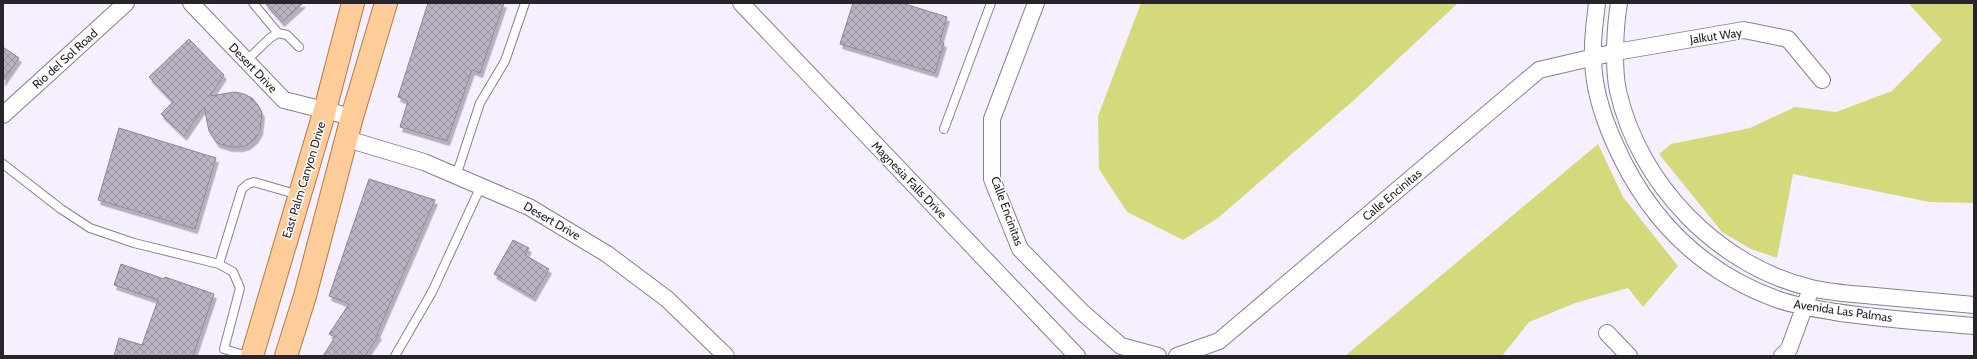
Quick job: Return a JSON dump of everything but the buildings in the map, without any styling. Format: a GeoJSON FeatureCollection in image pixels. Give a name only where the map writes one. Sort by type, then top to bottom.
{"type":"FeatureCollection","features":[{"type":"Feature","properties":{"kind":"main road","name":"East Palm Canyon Drive"},"geometry":{"type":"LineString","coordinates":[[252,356],[325,110],[352,3]]}},
{"type":"Feature","properties":{"kind":"main road"},"geometry":{"type":"LineString","coordinates":[[286,356],[305,296],[352,117],[386,3]]}},
{"type":"Feature","properties":{"kind":"street","name":"Rio del Sol Road"},"geometry":{"type":"LineString","coordinates":[[3,115],[126,3]]}},
{"type":"Feature","properties":{"kind":"street","name":"Desert Drive"},"geometry":{"type":"LineString","coordinates":[[190,3],[284,100],[352,117]]}},
{"type":"Feature","properties":{"kind":"street","name":"Magnesia Falls Drive"},"geometry":{"type":"LineString","coordinates":[[741,3],[1077,356]]}},
{"type":"Feature","properties":{"kind":"street","name":"Calle Encinitas"},"geometry":{"type":"LineString","coordinates":[[1036,3],[992,119],[992,179],[1020,249],[1082,312],[1121,346],[1158,356]]}},
{"type":"Feature","properties":{"kind":"street","name":"Avenida Las Palmas"},"geometry":{"type":"LineString","coordinates":[[1597,3],[1593,58],[1596,88],[1605,122],[1622,161],[1642,196],[1664,224],[1688,248],[1738,284],[1780,300],[1805,307],[1858,315],[1974,326]]}},
{"type":"Feature","properties":{"kind":"street","name":"Avenida Las Palmas"},"geometry":{"type":"LineString","coordinates":[[1619,3],[1616,52],[1617,90],[1629,129],[1652,172],[1678,206],[1694,223],[1719,244],[1753,266],[1787,280],[1812,288],[1849,294],[1974,305]]}},
{"type":"Feature","properties":{"kind":"street","name":"Jalkut Way"},"geometry":{"type":"LineString","coordinates":[[1616,52],[1744,30],[1788,39],[1822,80]]}},
{"type":"Feature","properties":{"kind":"street","name":"Calle Encinitas"},"geometry":{"type":"LineString","coordinates":[[1177,356],[1219,341],[1539,70],[1616,52]]}},
{"type":"Feature","properties":{"kind":"street","name":"Desert Drive"},"geometry":{"type":"LineString","coordinates":[[347,139],[424,162],[529,207],[607,254],[667,299],[726,356]]}},
{"type":"Feature","properties":{"kind":"street"},"geometry":{"type":"LineString","coordinates":[[1782,356],[1789,349],[1812,288]]}},
{"type":"Feature","properties":{"kind":"street"},"geometry":{"type":"LineString","coordinates":[[1607,333],[1629,356]]}},
{"type":"Feature","properties":{"kind":"lane"},"geometry":{"type":"LineString","coordinates":[[253,3],[278,32],[287,35],[300,47]]}},
{"type":"Feature","properties":{"kind":"lane"},"geometry":{"type":"LineString","coordinates":[[456,176],[480,103],[505,61],[525,3]]}},
{"type":"Feature","properties":{"kind":"lane"},"geometry":{"type":"LineString","coordinates":[[944,129],[991,3]]}},
{"type":"Feature","properties":{"kind":"lane"},"geometry":{"type":"LineString","coordinates":[[246,61],[278,32]]}},
{"type":"Feature","properties":{"kind":"lane"},"geometry":{"type":"LineString","coordinates":[[3,164],[90,228],[134,243],[219,264],[233,272],[240,288],[223,352],[247,356]]}},
{"type":"Feature","properties":{"kind":"lane"},"geometry":{"type":"LineString","coordinates":[[219,264],[242,189],[248,184],[254,182],[300,195]]}},
{"type":"Feature","properties":{"kind":"lane"},"geometry":{"type":"LineString","coordinates":[[395,356],[432,292],[481,186]]}},
{"type":"Feature","properties":{"kind":"green space"},"geometry":{"type":"Polygon","coordinates":[[[1141,3],[1458,3],[1354,100],[1218,218],[1183,240],[1127,212],[1099,169],[1098,116],[1141,3]]]}},
{"type":"Feature","properties":{"kind":"green space"},"geometry":{"type":"Polygon","coordinates":[[[1908,3],[1974,3],[1974,203],[1929,202],[1793,174],[1777,258],[1751,249],[1722,232],[1659,154],[1671,144],[1750,128],[1795,107],[1836,112],[1892,91],[1942,40],[1908,3]]]}},
{"type":"Feature","properties":{"kind":"green space"},"geometry":{"type":"Polygon","coordinates":[[[1598,144],[1623,197],[1678,266],[1643,307],[1628,288],[1575,303],[1529,322],[1502,356],[1345,356],[1598,144]]]}}]}
